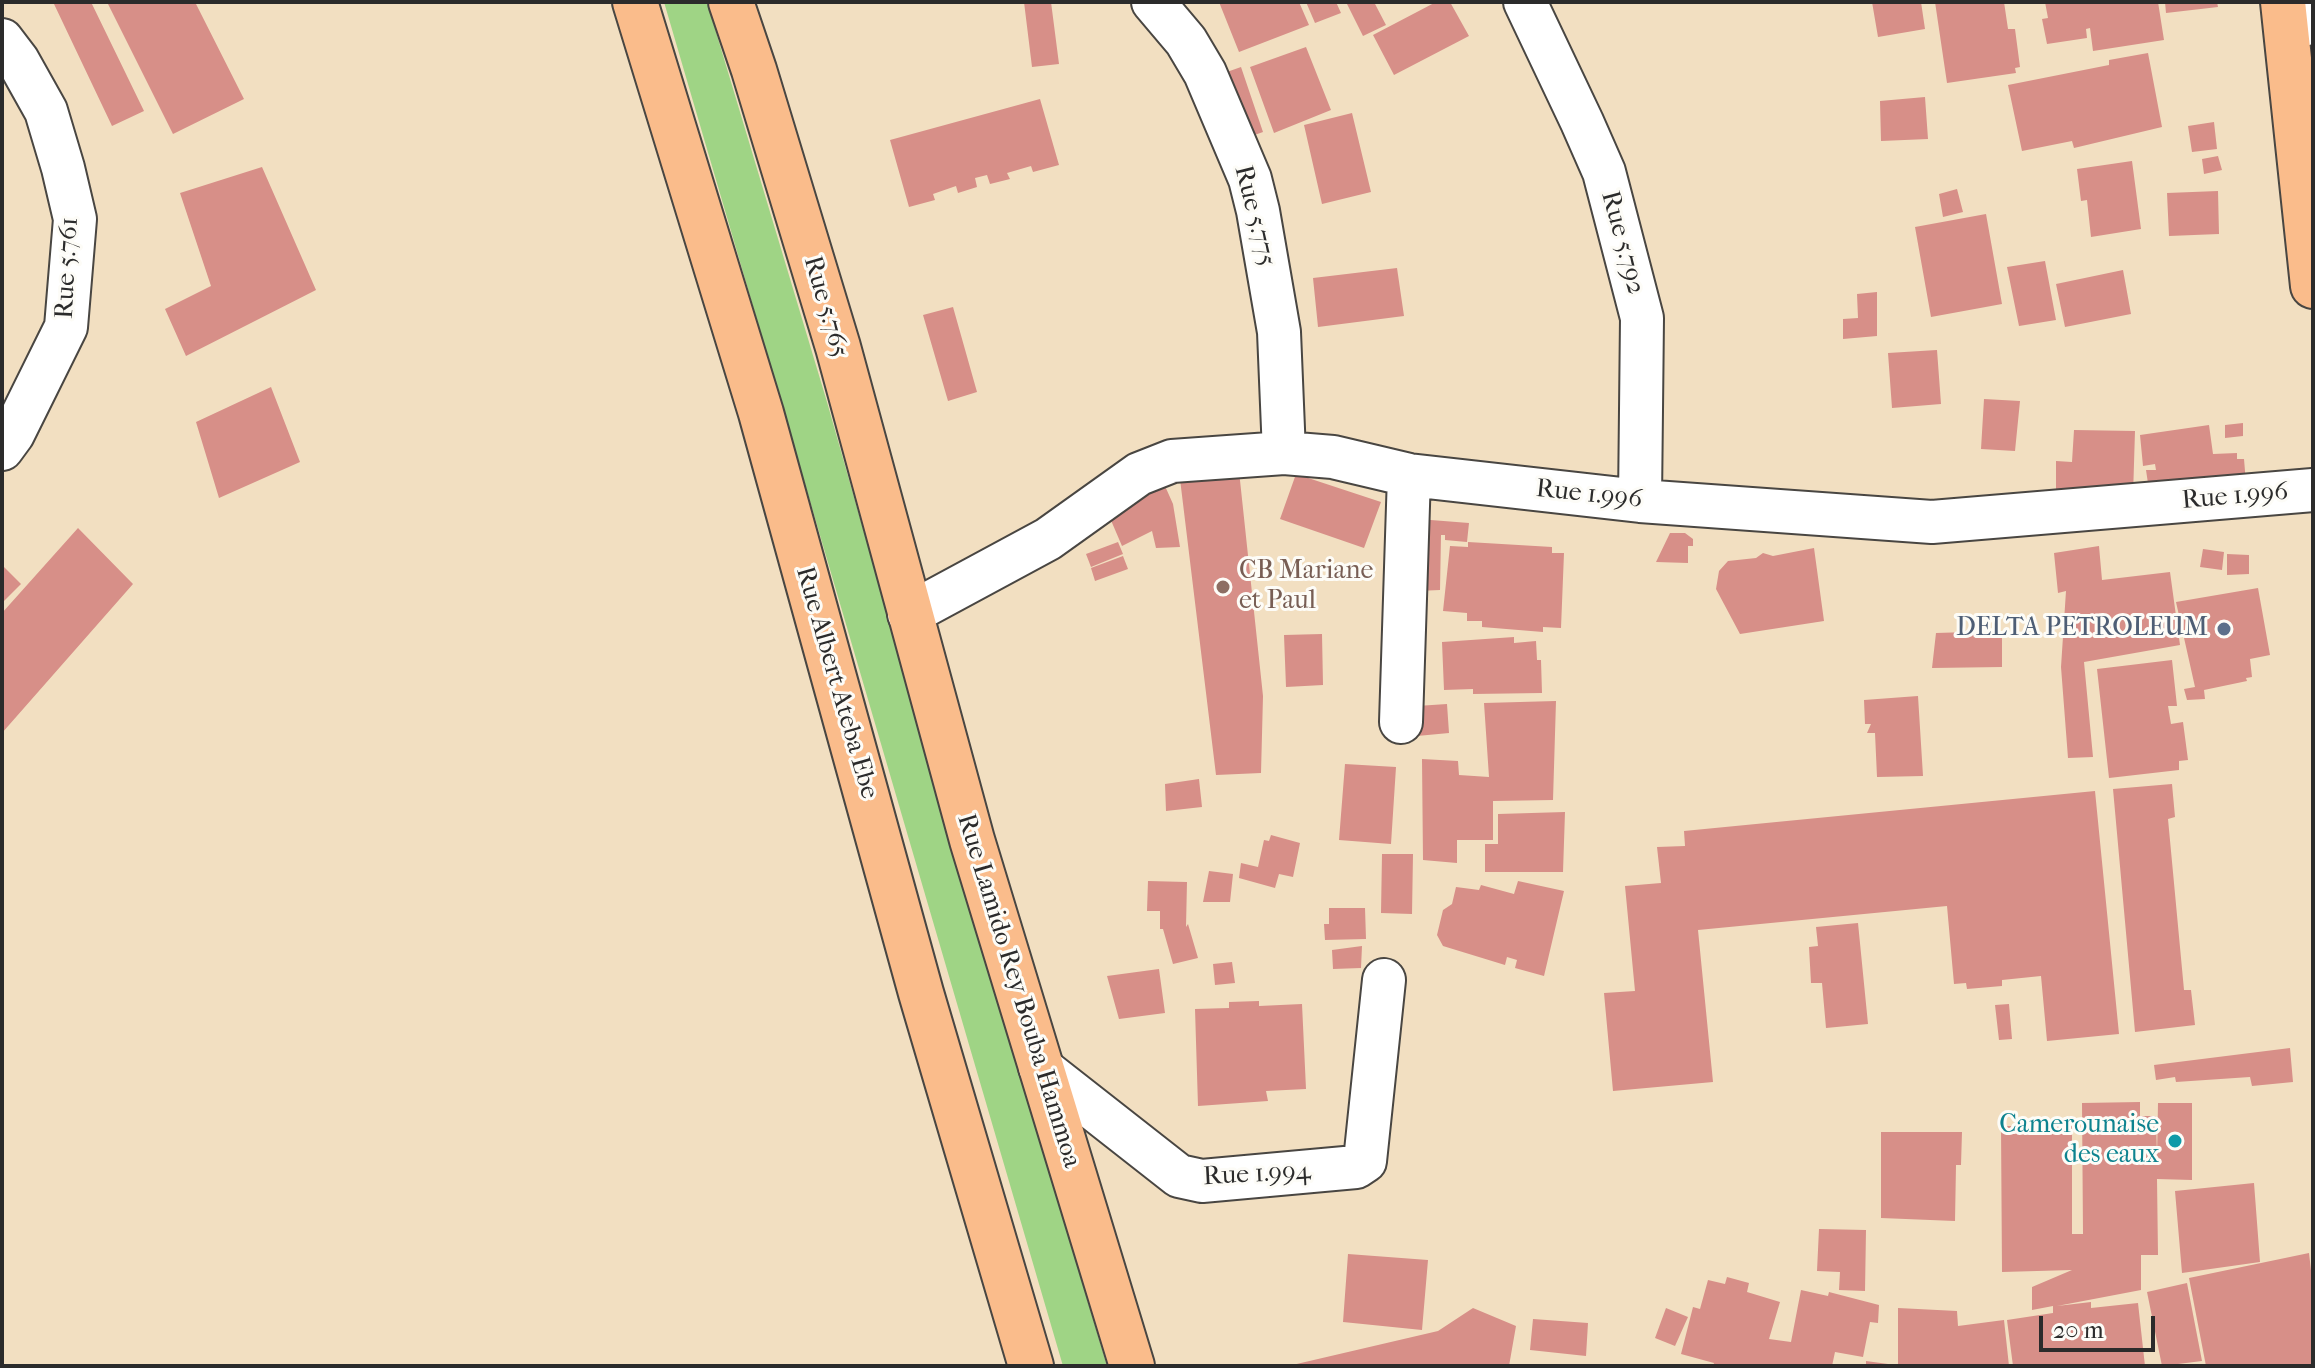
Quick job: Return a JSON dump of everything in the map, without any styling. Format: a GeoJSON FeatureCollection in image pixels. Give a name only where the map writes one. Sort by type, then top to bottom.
{"type":"FeatureCollection","features":[{"type":"Feature","properties":{"kind":"main road","name":"Rue Albert Ateba Ebe"},"geometry":{"type":"LineString","coordinates":[[635,2],[761,413],[921,993],[1031,1366]]}},
{"type":"Feature","properties":{"kind":"main road","name":"Rue 5.765"},"geometry":{"type":"LineString","coordinates":[[731,2],[838,347],[909,614]]}},
{"type":"Feature","properties":{"kind":"main road"},"geometry":{"type":"LineString","coordinates":[[2294,18],[2313,286]]}},
{"type":"Feature","properties":{"kind":"main road","name":"Rue Lamido Rey Bouba Hammoa"},"geometry":{"type":"LineString","coordinates":[[909,614],[972,840],[1132,1366]]}},
{"type":"Feature","properties":{"kind":"street","name":"Rue 5.775"},"geometry":{"type":"LineString","coordinates":[[1153,2],[1186,41],[1205,73],[1250,179],[1279,332],[1284,453]]}},
{"type":"Feature","properties":{"kind":"street","name":"Rue 5.792"},"geometry":{"type":"LineString","coordinates":[[1525,2],[1604,172],[1642,318],[1640,501]]}},
{"type":"Feature","properties":{"kind":"street","name":"Rue 5.761"},"geometry":{"type":"LineString","coordinates":[[2,40],[18,61],[46,111],[75,219],[66,327],[2,449]]}},
{"type":"Feature","properties":{"kind":"street","name":"Rue 1.996"},"geometry":{"type":"LineString","coordinates":[[909,614],[1048,539],[1139,474],[1172,461],[1284,453],[1333,457],[1409,475],[1640,501],[1932,522],[2313,490]]}},
{"type":"Feature","properties":{"kind":"street"},"geometry":{"type":"LineString","coordinates":[[1401,722],[1409,475]]}},
{"type":"Feature","properties":{"kind":"street","name":"Rue 1.994"},"geometry":{"type":"LineString","coordinates":[[1040,1067],[1179,1176],[1202,1181],[1356,1167],[1365,1161],[1384,980]]}},
{"type":"Feature","properties":{"kind":"green space"},"geometry":{"type":"Polygon","coordinates":[[[664,2],[707,2],[827,402],[965,888],[1107,1366],[1063,1366],[664,2]]]}},
{"type":"Feature","properties":{"kind":"building"},"geometry":{"type":"Polygon","coordinates":[[[91,2],[144,111],[112,126],[54,4],[91,2]]]}},
{"type":"Feature","properties":{"kind":"building"},"geometry":{"type":"Polygon","coordinates":[[[107,2],[195,2],[244,99],[173,134],[107,2]]]}},
{"type":"Feature","properties":{"kind":"building"},"geometry":{"type":"Polygon","coordinates":[[[1024,2],[1051,2],[1059,64],[1032,67],[1024,2]]]}},
{"type":"Feature","properties":{"kind":"building"},"geometry":{"type":"Polygon","coordinates":[[[1219,2],[1299,2],[1309,25],[1239,52],[1219,2]]]}},
{"type":"Feature","properties":{"kind":"building"},"geometry":{"type":"Polygon","coordinates":[[[1306,2],[1336,2],[1341,13],[1315,23],[1306,2]]]}},
{"type":"Feature","properties":{"kind":"building"},"geometry":{"type":"Polygon","coordinates":[[[1346,2],[1374,2],[1386,25],[1363,36],[1346,2]]]}},
{"type":"Feature","properties":{"kind":"building"},"geometry":{"type":"Polygon","coordinates":[[[1436,2],[1450,2],[1469,36],[1394,75],[1373,35],[1436,2]]]}},
{"type":"Feature","properties":{"kind":"building"},"geometry":{"type":"Polygon","coordinates":[[[1872,2],[1921,2],[1925,29],[1878,37],[1872,2]]]}},
{"type":"Feature","properties":{"kind":"building"},"geometry":{"type":"Polygon","coordinates":[[[1935,2],[2004,2],[2008,29],[2015,29],[2020,67],[2015,68],[2016,73],[1947,83],[1935,2]]]}},
{"type":"Feature","properties":{"kind":"building"},"geometry":{"type":"Polygon","coordinates":[[[2045,2],[2158,2],[2164,40],[2093,51],[2090,28],[2086,29],[2087,38],[2047,44],[2042,19],[2048,18],[2045,2]]]}},
{"type":"Feature","properties":{"kind":"building"},"geometry":{"type":"Polygon","coordinates":[[[2165,2],[2217,2],[2218,7],[2166,13],[2165,2]]]}},
{"type":"Feature","properties":{"kind":"building"},"geometry":{"type":"Polygon","coordinates":[[[1306,47],[1331,110],[1274,133],[1250,67],[1306,47]]]}},
{"type":"Feature","properties":{"kind":"building"},"geometry":{"type":"Polygon","coordinates":[[[2148,53],[2162,127],[2074,148],[2072,141],[2022,151],[2008,85],[2109,65],[2109,60],[2148,53]]]}},
{"type":"Feature","properties":{"kind":"building"},"geometry":{"type":"Polygon","coordinates":[[[1241,67],[1263,132],[1246,138],[1224,73],[1241,67]]]}},
{"type":"Feature","properties":{"kind":"building"},"geometry":{"type":"Polygon","coordinates":[[[1925,97],[1928,139],[1881,141],[1880,101],[1925,97]]]}},
{"type":"Feature","properties":{"kind":"building"},"geometry":{"type":"Polygon","coordinates":[[[1040,99],[1059,165],[1033,172],[1031,166],[1007,173],[1010,179],[990,184],[987,175],[975,178],[977,187],[958,193],[956,186],[933,194],[935,200],[909,207],[890,140],[1040,99]]]}},
{"type":"Feature","properties":{"kind":"building"},"geometry":{"type":"Polygon","coordinates":[[[1352,113],[1371,192],[1322,204],[1304,125],[1352,113]]]}},
{"type":"Feature","properties":{"kind":"building"},"geometry":{"type":"Polygon","coordinates":[[[2214,122],[2217,149],[2192,152],[2188,126],[2214,122]]]}},
{"type":"Feature","properties":{"kind":"building"},"geometry":{"type":"Polygon","coordinates":[[[2218,156],[2222,170],[2204,174],[2202,159],[2218,156]]]}},
{"type":"Feature","properties":{"kind":"building"},"geometry":{"type":"Polygon","coordinates":[[[2132,161],[2141,229],[2091,237],[2087,200],[2081,201],[2077,169],[2132,161]]]}},
{"type":"Feature","properties":{"kind":"building"},"geometry":{"type":"Polygon","coordinates":[[[262,167],[316,290],[186,356],[165,309],[211,286],[180,193],[262,167]]]}},
{"type":"Feature","properties":{"kind":"building"},"geometry":{"type":"Polygon","coordinates":[[[1957,189],[1963,212],[1943,217],[1939,194],[1957,189]]]}},
{"type":"Feature","properties":{"kind":"building"},"geometry":{"type":"Polygon","coordinates":[[[2218,191],[2219,234],[2169,236],[2167,193],[2218,191]]]}},
{"type":"Feature","properties":{"kind":"building"},"geometry":{"type":"Polygon","coordinates":[[[1986,214],[2002,304],[1931,317],[1915,227],[1986,214]]]}},
{"type":"Feature","properties":{"kind":"building"},"geometry":{"type":"Polygon","coordinates":[[[2045,261],[2056,320],[2019,326],[2007,267],[2045,261]]]}},
{"type":"Feature","properties":{"kind":"building"},"geometry":{"type":"Polygon","coordinates":[[[1397,268],[1404,316],[1318,327],[1313,278],[1397,268]]]}},
{"type":"Feature","properties":{"kind":"building"},"geometry":{"type":"Polygon","coordinates":[[[2123,270],[2131,314],[2065,327],[2056,284],[2123,270]]]}},
{"type":"Feature","properties":{"kind":"building"},"geometry":{"type":"Polygon","coordinates":[[[1877,292],[1877,336],[1843,339],[1843,319],[1858,318],[1857,294],[1877,292]]]}},
{"type":"Feature","properties":{"kind":"building"},"geometry":{"type":"Polygon","coordinates":[[[953,307],[977,392],[948,401],[923,315],[953,307]]]}},
{"type":"Feature","properties":{"kind":"building"},"geometry":{"type":"Polygon","coordinates":[[[1937,350],[1941,404],[1892,408],[1888,353],[1937,350]]]}},
{"type":"Feature","properties":{"kind":"building"},"geometry":{"type":"Polygon","coordinates":[[[271,387],[300,462],[219,498],[196,422],[271,387]]]}},
{"type":"Feature","properties":{"kind":"building"},"geometry":{"type":"Polygon","coordinates":[[[1984,399],[2020,401],[2015,451],[1981,449],[1984,399]]]}},
{"type":"Feature","properties":{"kind":"building"},"geometry":{"type":"Polygon","coordinates":[[[2243,423],[2243,436],[2225,438],[2225,425],[2243,423]]]}},
{"type":"Feature","properties":{"kind":"building"},"geometry":{"type":"Polygon","coordinates":[[[2209,425],[2213,454],[2237,453],[2237,459],[2244,459],[2246,483],[2149,490],[2146,470],[2156,470],[2155,464],[2143,466],[2140,435],[2209,425]]]}},
{"type":"Feature","properties":{"kind":"building"},"geometry":{"type":"Polygon","coordinates":[[[2074,430],[2135,431],[2133,496],[2056,494],[2056,461],[2072,462],[2074,430]]]}},
{"type":"Feature","properties":{"kind":"building","name":"CB Mariane et Paul"},"geometry":{"type":"Polygon","coordinates":[[[1239,471],[1263,696],[1261,773],[1216,775],[1180,479],[1239,471]]]}},
{"type":"Feature","properties":{"kind":"building"},"geometry":{"type":"Polygon","coordinates":[[[1296,474],[1381,502],[1364,548],[1280,519],[1296,474]]]}},
{"type":"Feature","properties":{"kind":"building"},"geometry":{"type":"Polygon","coordinates":[[[1161,477],[1173,504],[1180,547],[1156,548],[1152,531],[1122,546],[1107,511],[1161,477]]]}},
{"type":"Feature","properties":{"kind":"building"},"geometry":{"type":"Polygon","coordinates":[[[1418,519],[1469,523],[1467,542],[1445,540],[1445,535],[1441,535],[1440,590],[1417,591],[1418,519]]]}},
{"type":"Feature","properties":{"kind":"building"},"geometry":{"type":"Polygon","coordinates":[[[78,528],[133,584],[2,733],[2,613],[78,528]]]}},
{"type":"Feature","properties":{"kind":"building"},"geometry":{"type":"Polygon","coordinates":[[[1670,533],[1685,533],[1693,539],[1693,546],[1688,546],[1688,563],[1656,562],[1670,533]]]}},
{"type":"Feature","properties":{"kind":"building"},"geometry":{"type":"Polygon","coordinates":[[[1118,542],[1123,554],[1091,567],[1086,554],[1118,542]]]}},
{"type":"Feature","properties":{"kind":"building"},"geometry":{"type":"Polygon","coordinates":[[[1468,542],[1552,547],[1552,553],[1564,553],[1561,628],[1543,627],[1543,632],[1482,627],[1482,621],[1467,621],[1467,613],[1443,611],[1450,546],[1468,547],[1468,542]]]}},
{"type":"Feature","properties":{"kind":"building"},"geometry":{"type":"Polygon","coordinates":[[[2099,546],[2102,580],[2170,572],[2180,645],[2084,662],[2093,757],[2068,758],[2061,667],[2066,591],[2058,593],[2054,553],[2099,546]]]}},
{"type":"Feature","properties":{"kind":"building"},"geometry":{"type":"Polygon","coordinates":[[[1814,548],[1824,621],[1740,634],[1716,589],[1719,571],[1728,561],[1756,558],[1763,553],[1773,556],[1814,548]]]}},
{"type":"Feature","properties":{"kind":"building"},"geometry":{"type":"Polygon","coordinates":[[[2203,549],[2224,552],[2222,570],[2200,567],[2203,549]]]}},
{"type":"Feature","properties":{"kind":"building"},"geometry":{"type":"Polygon","coordinates":[[[2227,554],[2249,555],[2249,574],[2227,575],[2227,554]]]}},
{"type":"Feature","properties":{"kind":"building"},"geometry":{"type":"Polygon","coordinates":[[[1123,556],[1128,569],[1095,581],[1091,568],[1123,556]]]}},
{"type":"Feature","properties":{"kind":"building"},"geometry":{"type":"Polygon","coordinates":[[[2,565],[21,584],[2,603],[2,565]]]}},
{"type":"Feature","properties":{"kind":"building","name":"DELTA PETROLEUM"},"geometry":{"type":"Polygon","coordinates":[[[2258,588],[2270,655],[2250,659],[2252,677],[2246,678],[2247,681],[2204,690],[2205,699],[2187,700],[2184,689],[2195,687],[2176,602],[2258,588]]]}},
{"type":"Feature","properties":{"kind":"building"},"geometry":{"type":"Polygon","coordinates":[[[2002,631],[2002,667],[1932,668],[1936,633],[2002,631]]]}},
{"type":"Feature","properties":{"kind":"building"},"geometry":{"type":"Polygon","coordinates":[[[1322,634],[1323,685],[1286,687],[1284,635],[1322,634]]]}},
{"type":"Feature","properties":{"kind":"building"},"geometry":{"type":"Polygon","coordinates":[[[1514,637],[1514,643],[1536,641],[1537,660],[1541,660],[1542,693],[1473,694],[1473,689],[1444,690],[1442,642],[1514,637]]]}},
{"type":"Feature","properties":{"kind":"building"},"geometry":{"type":"Polygon","coordinates":[[[2172,660],[2177,706],[2168,706],[2171,724],[2183,722],[2188,760],[2179,761],[2179,770],[2109,778],[2097,669],[2172,660]]]}},
{"type":"Feature","properties":{"kind":"building"},"geometry":{"type":"Polygon","coordinates":[[[1918,696],[1923,776],[1877,777],[1875,733],[1867,733],[1871,724],[1865,724],[1864,700],[1918,696]]]}},
{"type":"Feature","properties":{"kind":"building"},"geometry":{"type":"Polygon","coordinates":[[[1556,701],[1553,800],[1493,801],[1493,840],[1457,840],[1457,863],[1423,860],[1422,759],[1458,761],[1459,775],[1489,777],[1484,703],[1556,701]]]}},
{"type":"Feature","properties":{"kind":"building"},"geometry":{"type":"Polygon","coordinates":[[[1447,704],[1449,733],[1417,736],[1417,706],[1447,704]]]}},
{"type":"Feature","properties":{"kind":"building"},"geometry":{"type":"Polygon","coordinates":[[[1345,764],[1396,767],[1391,844],[1339,840],[1345,764]]]}},
{"type":"Feature","properties":{"kind":"building"},"geometry":{"type":"Polygon","coordinates":[[[1199,779],[1202,807],[1166,811],[1165,784],[1199,779]]]}},
{"type":"Feature","properties":{"kind":"building"},"geometry":{"type":"Polygon","coordinates":[[[2172,784],[2175,817],[2168,819],[2184,990],[2191,990],[2195,1025],[2135,1032],[2113,789],[2172,784]]]}},
{"type":"Feature","properties":{"kind":"building"},"geometry":{"type":"Polygon","coordinates":[[[2095,791],[2119,1034],[2047,1041],[2041,976],[2002,980],[2002,986],[1967,989],[1966,983],[1954,984],[1947,906],[1698,930],[1713,1082],[1613,1091],[1604,993],[1635,991],[1625,886],[1661,883],[1657,847],[1685,846],[1684,831],[2095,791]]]}},
{"type":"Feature","properties":{"kind":"building"},"geometry":{"type":"Polygon","coordinates":[[[1565,812],[1563,872],[1485,872],[1485,844],[1498,844],[1498,814],[1565,812]]]}},
{"type":"Feature","properties":{"kind":"building"},"geometry":{"type":"Polygon","coordinates":[[[1271,835],[1300,843],[1293,877],[1279,874],[1275,888],[1239,878],[1241,863],[1258,867],[1264,840],[1269,841],[1271,835]]]}},
{"type":"Feature","properties":{"kind":"building"},"geometry":{"type":"Polygon","coordinates":[[[1382,854],[1413,854],[1412,914],[1381,913],[1382,854]]]}},
{"type":"Feature","properties":{"kind":"building"},"geometry":{"type":"Polygon","coordinates":[[[1209,871],[1233,874],[1230,902],[1203,902],[1209,871]]]}},
{"type":"Feature","properties":{"kind":"building"},"geometry":{"type":"Polygon","coordinates":[[[1148,881],[1187,882],[1186,927],[1188,924],[1198,958],[1173,964],[1163,929],[1160,929],[1160,911],[1147,911],[1148,881]]]}},
{"type":"Feature","properties":{"kind":"building"},"geometry":{"type":"Polygon","coordinates":[[[1518,881],[1564,891],[1544,976],[1515,968],[1517,960],[1507,957],[1505,965],[1443,946],[1437,935],[1443,910],[1452,904],[1456,887],[1479,890],[1481,885],[1514,894],[1518,881]]]}},
{"type":"Feature","properties":{"kind":"building"},"geometry":{"type":"Polygon","coordinates":[[[1329,908],[1365,908],[1366,939],[1325,940],[1324,924],[1329,924],[1329,908]]]}},
{"type":"Feature","properties":{"kind":"building"},"geometry":{"type":"Polygon","coordinates":[[[1858,923],[1868,1024],[1826,1028],[1822,983],[1811,983],[1809,947],[1818,946],[1816,927],[1858,923]]]}},
{"type":"Feature","properties":{"kind":"building"},"geometry":{"type":"Polygon","coordinates":[[[1362,946],[1361,968],[1333,969],[1332,950],[1362,946]]]}},
{"type":"Feature","properties":{"kind":"building"},"geometry":{"type":"Polygon","coordinates":[[[1232,962],[1235,983],[1215,985],[1213,964],[1232,962]]]}},
{"type":"Feature","properties":{"kind":"building"},"geometry":{"type":"Polygon","coordinates":[[[1159,969],[1165,1013],[1119,1019],[1107,976],[1159,969]]]}},
{"type":"Feature","properties":{"kind":"building"},"geometry":{"type":"Polygon","coordinates":[[[1259,1001],[1259,1006],[1302,1004],[1306,1089],[1266,1091],[1268,1101],[1198,1106],[1195,1009],[1229,1008],[1229,1002],[1259,1001]]]}},
{"type":"Feature","properties":{"kind":"building"},"geometry":{"type":"Polygon","coordinates":[[[2009,1004],[2012,1039],[1999,1040],[1995,1005],[2009,1004]]]}},
{"type":"Feature","properties":{"kind":"building"},"geometry":{"type":"Polygon","coordinates":[[[2290,1048],[2293,1082],[2252,1086],[2250,1077],[2176,1082],[2175,1077],[2156,1080],[2154,1065],[2290,1048]]]}},
{"type":"Feature","properties":{"kind":"building"},"geometry":{"type":"Polygon","coordinates":[[[2140,1102],[2140,1116],[2156,1116],[2157,1159],[2158,1103],[2192,1103],[2192,1180],[2157,1179],[2158,1255],[2141,1255],[2141,1290],[2057,1306],[2091,1302],[2091,1308],[2138,1303],[2145,1366],[2013,1366],[2007,1320],[2053,1313],[2053,1306],[2032,1310],[2032,1287],[2072,1270],[2002,1272],[2001,1126],[2072,1126],[2072,1234],[2083,1234],[2082,1103],[2140,1102]]]}},
{"type":"Feature","properties":{"kind":"building"},"geometry":{"type":"Polygon","coordinates":[[[1881,1132],[1962,1132],[1961,1165],[1956,1165],[1955,1221],[1881,1218],[1881,1132]]]}},
{"type":"Feature","properties":{"kind":"building"},"geometry":{"type":"Polygon","coordinates":[[[2254,1183],[2260,1262],[2182,1273],[2175,1191],[2254,1183]]]}},
{"type":"Feature","properties":{"kind":"building"},"geometry":{"type":"Polygon","coordinates":[[[1819,1229],[1866,1230],[1865,1291],[1839,1290],[1840,1272],[1817,1271],[1819,1229]]]}},
{"type":"Feature","properties":{"kind":"building"},"geometry":{"type":"Polygon","coordinates":[[[2309,1253],[2313,1288],[2313,1366],[2206,1366],[2189,1278],[2309,1253]]]}},
{"type":"Feature","properties":{"kind":"building"},"geometry":{"type":"Polygon","coordinates":[[[1348,1254],[1428,1260],[1422,1330],[1343,1322],[1348,1254]]]}},
{"type":"Feature","properties":{"kind":"building"},"geometry":{"type":"Polygon","coordinates":[[[1727,1277],[1749,1283],[1747,1292],[1780,1302],[1769,1339],[1791,1342],[1801,1290],[1828,1296],[1829,1292],[1879,1305],[1878,1323],[1870,1322],[1863,1357],[1835,1352],[1832,1366],[1713,1366],[1714,1363],[1681,1354],[1693,1307],[1700,1309],[1708,1280],[1725,1284],[1727,1277]]]}},
{"type":"Feature","properties":{"kind":"building"},"geometry":{"type":"Polygon","coordinates":[[[2187,1283],[2202,1361],[2162,1366],[2147,1292],[2187,1283]]]}},
{"type":"Feature","properties":{"kind":"building"},"geometry":{"type":"Polygon","coordinates":[[[1473,1308],[1516,1326],[1509,1366],[1288,1366],[1438,1331],[1473,1308]]]}},
{"type":"Feature","properties":{"kind":"building"},"geometry":{"type":"Polygon","coordinates":[[[1666,1308],[1688,1317],[1675,1346],[1655,1338],[1666,1308]]]}},
{"type":"Feature","properties":{"kind":"building"},"geometry":{"type":"Polygon","coordinates":[[[1898,1308],[1957,1311],[1958,1326],[2004,1320],[2009,1366],[1898,1366],[1898,1308]]]}},
{"type":"Feature","properties":{"kind":"building"},"geometry":{"type":"Polygon","coordinates":[[[1533,1319],[1588,1323],[1586,1356],[1530,1350],[1533,1319]]]}},
{"type":"Feature","properties":{"kind":"building"},"geometry":{"type":"Polygon","coordinates":[[[1866,1361],[1888,1364],[1888,1366],[1866,1366],[1866,1361]]]}},
{"type":"Feature","properties":{"kind":"place","name":"CB Mariane et Paul"},"geometry":{"type":"Point","coordinates":[1223,587]}},
{"type":"Feature","properties":{"kind":"place","name":"DELTA PETROLEUM"},"geometry":{"type":"Point","coordinates":[2224,629]}},
{"type":"Feature","properties":{"kind":"place","name":"Camerounaise des eaux"},"geometry":{"type":"Point","coordinates":[2175,1141]}}]}
